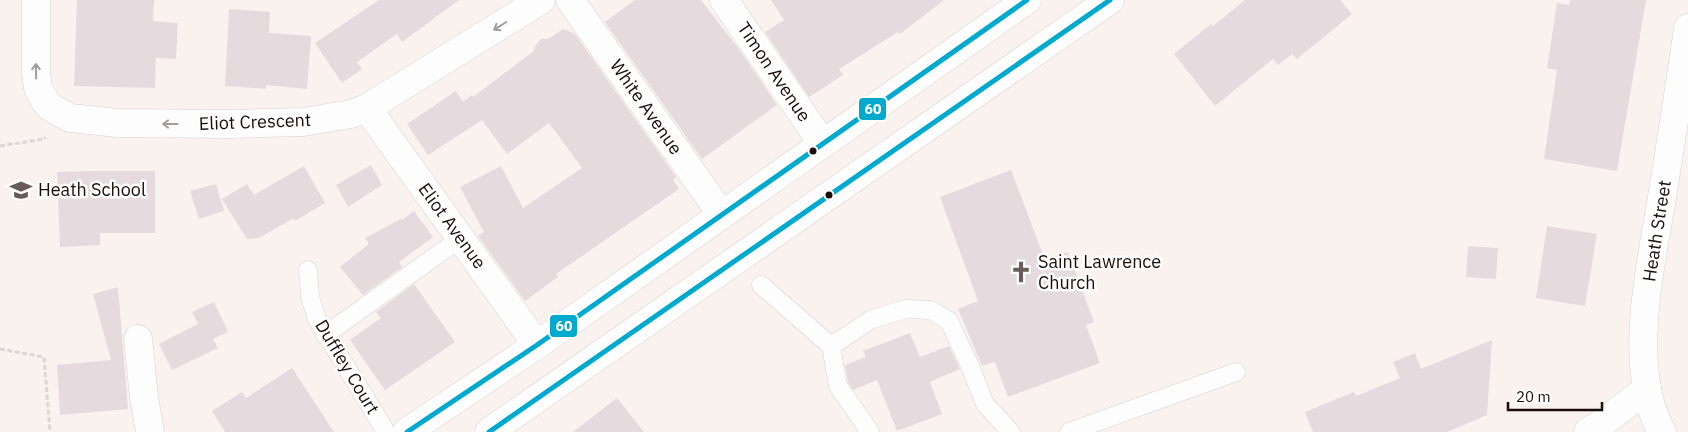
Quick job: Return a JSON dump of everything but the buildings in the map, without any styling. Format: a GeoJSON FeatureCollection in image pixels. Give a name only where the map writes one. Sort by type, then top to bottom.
{"type":"FeatureCollection","features":[{"type":"Feature","properties":{"kind":"main road","name":"Eliot Crescent"},"geometry":{"type":"LineString","coordinates":[[36,0],[36,80],[38,88],[50,107],[63,115],[78,119],[118,123],[230,124],[304,122],[351,114],[367,108],[541,0]]}},
{"type":"Feature","properties":{"kind":"main road","name":"White Avenue"},"geometry":{"type":"LineString","coordinates":[[570,0],[722,215]]}},
{"type":"Feature","properties":{"kind":"main road","name":"Timon Avenue"},"geometry":{"type":"LineString","coordinates":[[724,0],[823,144]]}},
{"type":"Feature","properties":{"kind":"main road"},"geometry":{"type":"LineString","coordinates":[[407,432],[537,345],[1027,0]]}},
{"type":"Feature","properties":{"kind":"main road"},"geometry":{"type":"LineString","coordinates":[[490,432],[1110,0]]}},
{"type":"Feature","properties":{"kind":"main road","name":"Heath Street"},"geometry":{"type":"LineString","coordinates":[[1662,432],[1656,420],[1647,389],[1643,345],[1647,296],[1688,28]]}},
{"type":"Feature","properties":{"kind":"main road","name":"Eliot Avenue"},"geometry":{"type":"LineString","coordinates":[[367,108],[537,345]]}},
{"type":"Feature","properties":{"kind":"main road"},"geometry":{"type":"LineString","coordinates":[[138,339],[150,432]]}},
{"type":"Feature","properties":{"kind":"main road"},"geometry":{"type":"LineString","coordinates":[[1588,432],[1647,389]]}},
{"type":"Feature","properties":{"kind":"lane"},"geometry":{"type":"LineString","coordinates":[[326,335],[461,238]]}},
{"type":"Feature","properties":{"kind":"lane","name":"Duffley Court"},"geometry":{"type":"LineString","coordinates":[[308,270],[310,297],[317,319],[386,432]]}},
{"type":"Feature","properties":{"kind":"lane"},"geometry":{"type":"LineString","coordinates":[[761,285],[831,346],[838,386],[870,432]]}},
{"type":"Feature","properties":{"kind":"lane"},"geometry":{"type":"LineString","coordinates":[[831,346],[872,319],[906,309],[931,310],[949,321],[985,404],[1012,432]]}},
{"type":"Feature","properties":{"kind":"lane"},"geometry":{"type":"LineString","coordinates":[[1069,432],[1236,372]]}},
{"type":"Feature","properties":{"kind":"path"},"geometry":{"type":"LineString","coordinates":[[0,146],[44,139],[63,115]]}},
{"type":"Feature","properties":{"kind":"path"},"geometry":{"type":"LineString","coordinates":[[0,349],[44,357],[50,432]]}},
{"type":"Feature","properties":{"kind":"transit line","name":"60"},"geometry":{"type":"LineString","coordinates":[[407,432],[537,345],[1027,0]]}},
{"type":"Feature","properties":{"kind":"transit line","name":"60"},"geometry":{"type":"LineString","coordinates":[[489,432],[1110,0]]}},
{"type":"Feature","properties":{"kind":"place","name":"Heath School"},"geometry":{"type":"Point","coordinates":[21,190]}},
{"type":"Feature","properties":{"kind":"place","name":"Saint Lawrence Church"},"geometry":{"type":"Point","coordinates":[1021,272]}}]}
